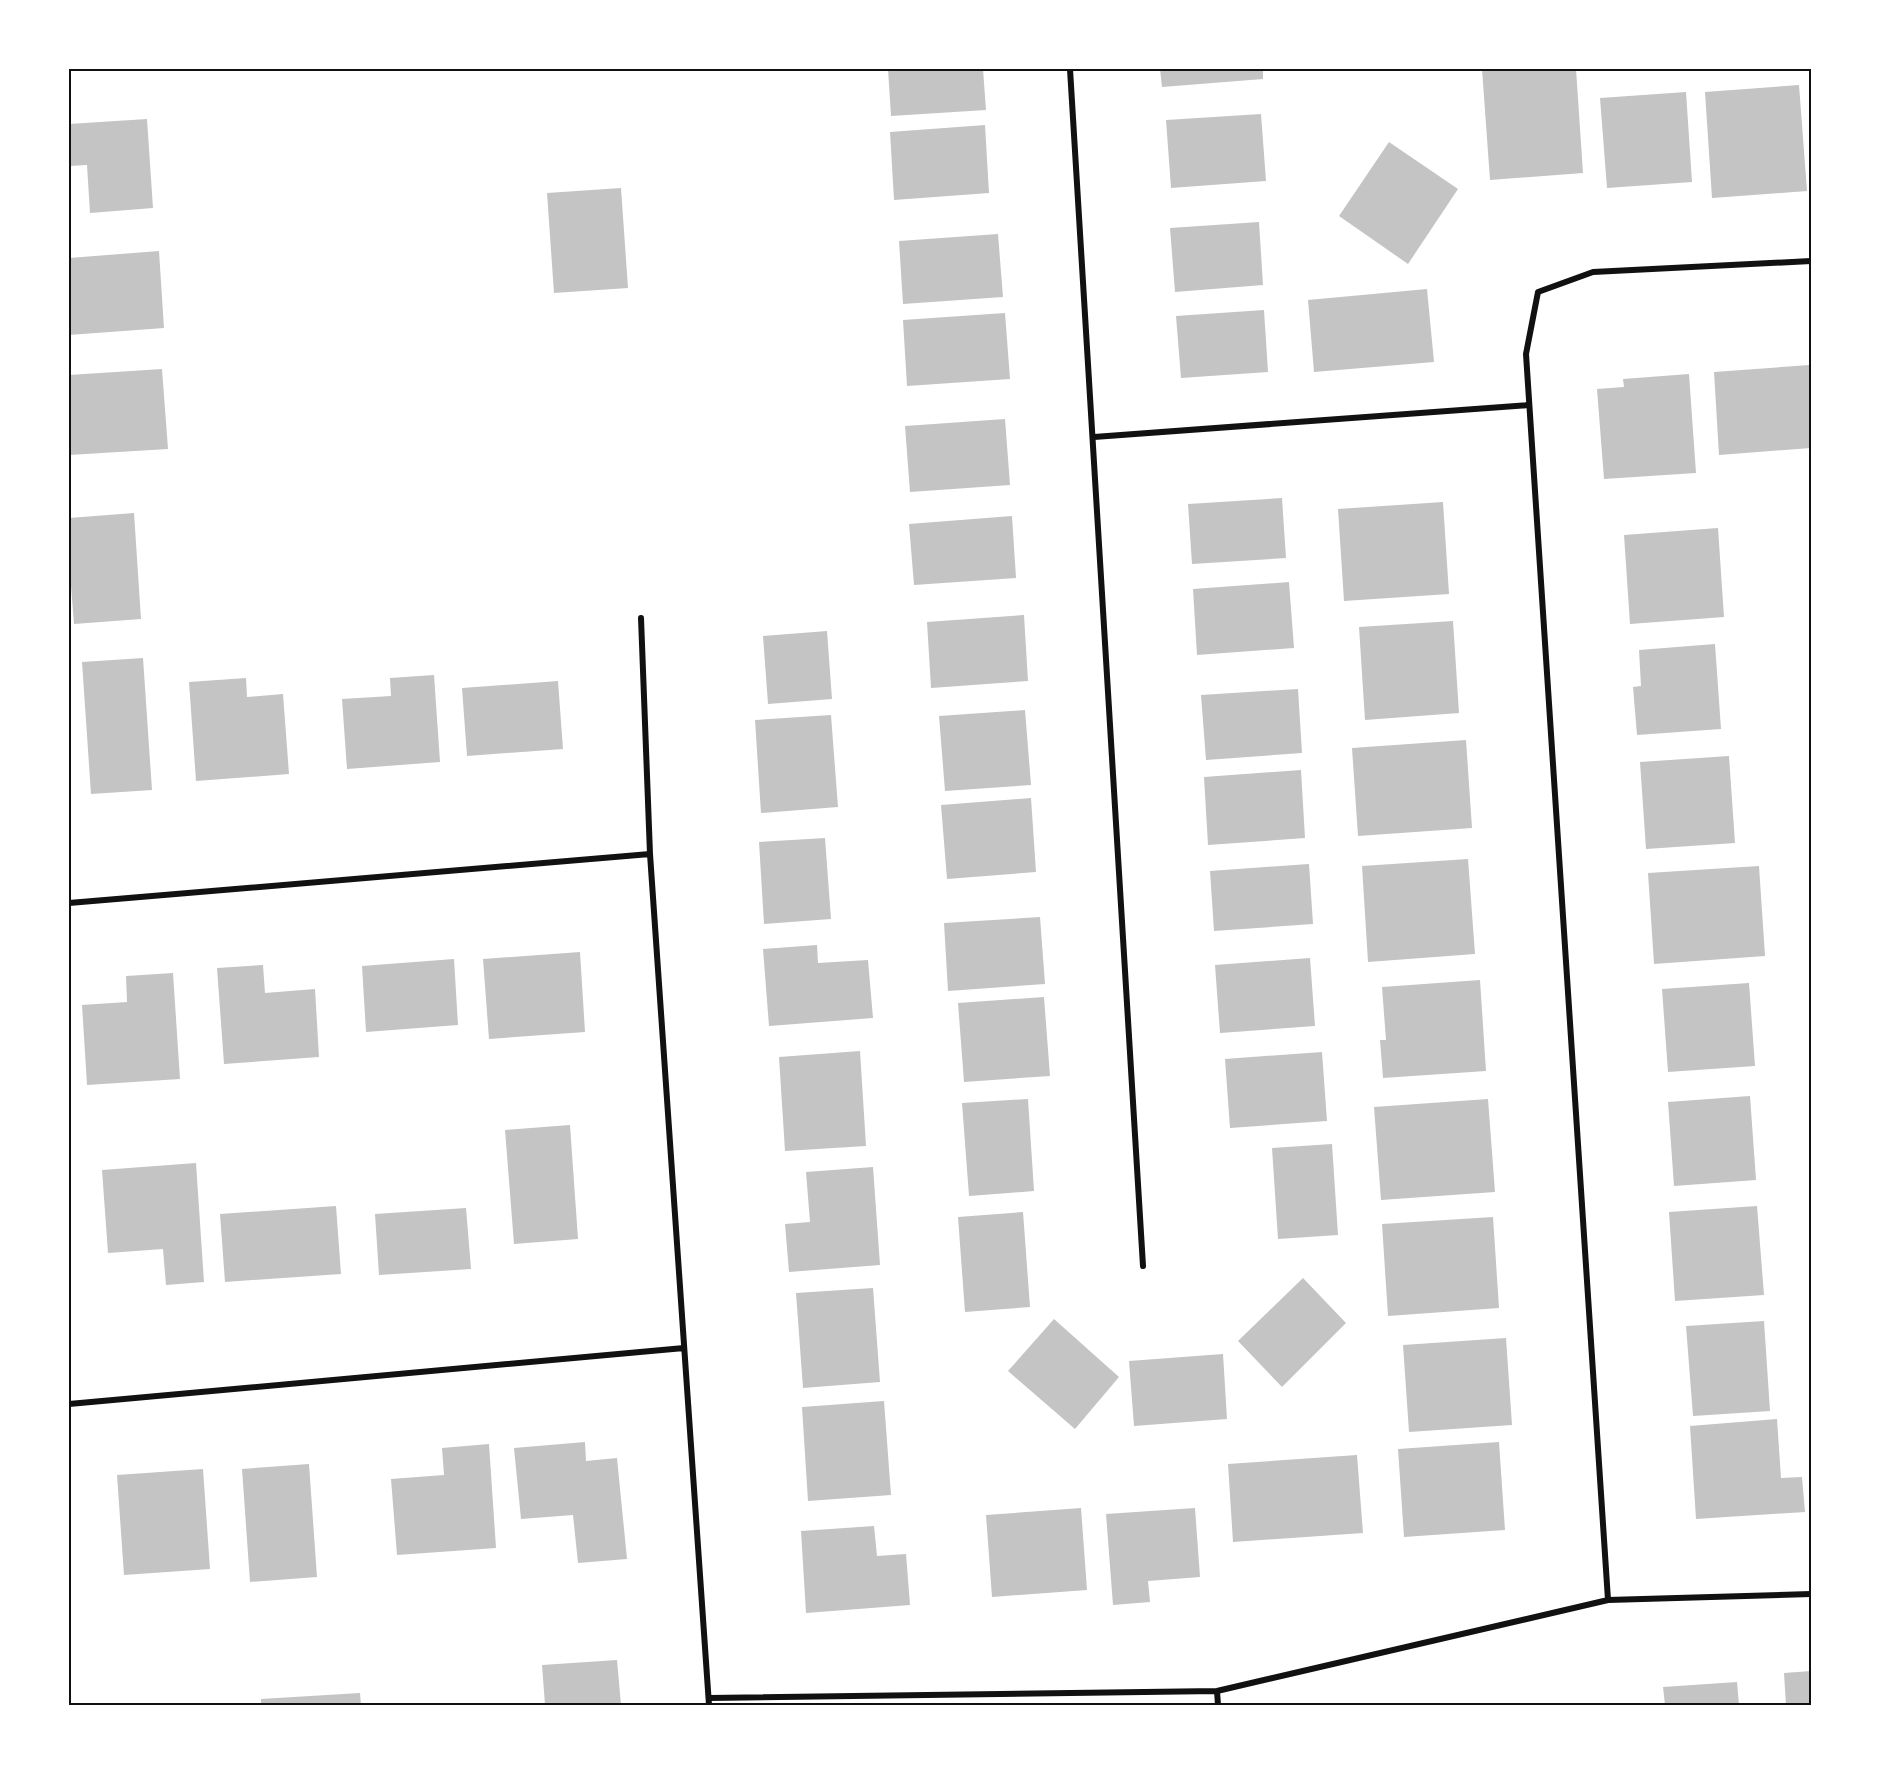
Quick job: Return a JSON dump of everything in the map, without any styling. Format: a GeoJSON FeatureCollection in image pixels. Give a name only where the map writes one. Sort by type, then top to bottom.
{"type":"FeatureCollection","features":[{"type":"Feature","properties":{"kind":"street"},"geometry":{"type":"LineString","coordinates":[[1071,69],[1143,1266]]}},
{"type":"Feature","properties":{"kind":"street"},"geometry":{"type":"LineString","coordinates":[[1608,1600],[1526,354],[1538,291],[1593,272],[1811,261]]}},
{"type":"Feature","properties":{"kind":"street"},"geometry":{"type":"LineString","coordinates":[[1094,437],[1528,405]]}},
{"type":"Feature","properties":{"kind":"street"},"geometry":{"type":"LineString","coordinates":[[641,618],[650,854],[709,1701],[1217,1691],[1608,1600],[1811,1594]]}},
{"type":"Feature","properties":{"kind":"street"},"geometry":{"type":"LineString","coordinates":[[69,903],[650,854]]}},
{"type":"Feature","properties":{"kind":"street"},"geometry":{"type":"LineString","coordinates":[[69,1404],[684,1348]]}},
{"type":"Feature","properties":{"kind":"street"},"geometry":{"type":"LineString","coordinates":[[1217,1691],[1218,1705]]}},
{"type":"Feature","properties":{"kind":"building"},"geometry":{"type":"Polygon","coordinates":[[[888,69],[983,69],[986,110],[891,116],[888,69]]]}},
{"type":"Feature","properties":{"kind":"building"},"geometry":{"type":"Polygon","coordinates":[[[1160,69],[1263,69],[1263,79],[1162,87],[1160,69]]]}},
{"type":"Feature","properties":{"kind":"building"},"geometry":{"type":"Polygon","coordinates":[[[1482,69],[1576,69],[1583,173],[1490,180],[1482,69]]]}},
{"type":"Feature","properties":{"kind":"building"},"geometry":{"type":"Polygon","coordinates":[[[1799,85],[1807,191],[1712,198],[1705,92],[1799,85]]]}},
{"type":"Feature","properties":{"kind":"building"},"geometry":{"type":"Polygon","coordinates":[[[1686,92],[1692,182],[1607,188],[1600,98],[1686,92]]]}},
{"type":"Feature","properties":{"kind":"building"},"geometry":{"type":"Polygon","coordinates":[[[1261,114],[1266,181],[1171,188],[1166,120],[1261,114]]]}},
{"type":"Feature","properties":{"kind":"building"},"geometry":{"type":"Polygon","coordinates":[[[147,119],[153,208],[90,213],[87,165],[69,166],[69,124],[147,119]]]}},
{"type":"Feature","properties":{"kind":"building"},"geometry":{"type":"Polygon","coordinates":[[[985,125],[989,193],[894,200],[890,132],[985,125]]]}},
{"type":"Feature","properties":{"kind":"building"},"geometry":{"type":"Polygon","coordinates":[[[1389,142],[1458,189],[1408,264],[1339,216],[1389,142]]]}},
{"type":"Feature","properties":{"kind":"building"},"geometry":{"type":"Polygon","coordinates":[[[621,188],[628,288],[554,293],[547,193],[621,188]]]}},
{"type":"Feature","properties":{"kind":"building"},"geometry":{"type":"Polygon","coordinates":[[[1259,222],[1263,285],[1175,292],[1170,228],[1259,222]]]}},
{"type":"Feature","properties":{"kind":"building"},"geometry":{"type":"Polygon","coordinates":[[[998,234],[1003,297],[903,304],[899,241],[998,234]]]}},
{"type":"Feature","properties":{"kind":"building"},"geometry":{"type":"Polygon","coordinates":[[[159,251],[164,328],[69,335],[69,258],[159,251]]]}},
{"type":"Feature","properties":{"kind":"building"},"geometry":{"type":"Polygon","coordinates":[[[1427,289],[1434,362],[1314,372],[1308,300],[1427,289]]]}},
{"type":"Feature","properties":{"kind":"building"},"geometry":{"type":"Polygon","coordinates":[[[1264,310],[1268,372],[1181,378],[1176,316],[1264,310]]]}},
{"type":"Feature","properties":{"kind":"building"},"geometry":{"type":"Polygon","coordinates":[[[1005,313],[1010,379],[907,386],[903,320],[1005,313]]]}},
{"type":"Feature","properties":{"kind":"building"},"geometry":{"type":"Polygon","coordinates":[[[1809,365],[1811,448],[1719,455],[1714,372],[1809,365]]]}},
{"type":"Feature","properties":{"kind":"building"},"geometry":{"type":"Polygon","coordinates":[[[162,369],[168,449],[69,455],[69,375],[162,369]]]}},
{"type":"Feature","properties":{"kind":"building"},"geometry":{"type":"Polygon","coordinates":[[[1689,374],[1696,473],[1604,479],[1597,389],[1624,387],[1623,379],[1689,374]]]}},
{"type":"Feature","properties":{"kind":"building"},"geometry":{"type":"Polygon","coordinates":[[[1005,419],[1010,485],[910,492],[905,426],[1005,419]]]}},
{"type":"Feature","properties":{"kind":"building"},"geometry":{"type":"Polygon","coordinates":[[[1282,498],[1286,558],[1192,564],[1188,504],[1282,498]]]}},
{"type":"Feature","properties":{"kind":"building"},"geometry":{"type":"Polygon","coordinates":[[[1443,502],[1449,594],[1344,601],[1338,509],[1443,502]]]}},
{"type":"Feature","properties":{"kind":"building"},"geometry":{"type":"Polygon","coordinates":[[[134,513],[141,619],[74,624],[69,560],[69,518],[134,513]]]}},
{"type":"Feature","properties":{"kind":"building"},"geometry":{"type":"Polygon","coordinates":[[[1012,516],[1016,578],[914,585],[909,524],[1012,516]]]}},
{"type":"Feature","properties":{"kind":"building"},"geometry":{"type":"Polygon","coordinates":[[[1718,528],[1724,617],[1630,624],[1624,535],[1718,528]]]}},
{"type":"Feature","properties":{"kind":"building"},"geometry":{"type":"Polygon","coordinates":[[[1289,582],[1294,648],[1197,655],[1193,589],[1289,582]]]}},
{"type":"Feature","properties":{"kind":"building"},"geometry":{"type":"Polygon","coordinates":[[[1024,615],[1028,681],[931,688],[927,622],[1024,615]]]}},
{"type":"Feature","properties":{"kind":"building"},"geometry":{"type":"Polygon","coordinates":[[[1453,621],[1459,713],[1365,720],[1359,627],[1453,621]]]}},
{"type":"Feature","properties":{"kind":"building"},"geometry":{"type":"Polygon","coordinates":[[[827,631],[832,699],[768,704],[763,636],[827,631]]]}},
{"type":"Feature","properties":{"kind":"building"},"geometry":{"type":"Polygon","coordinates":[[[1715,644],[1721,729],[1637,735],[1633,687],[1641,686],[1639,650],[1715,644]]]}},
{"type":"Feature","properties":{"kind":"building"},"geometry":{"type":"Polygon","coordinates":[[[143,658],[152,790],[91,794],[82,662],[143,658]]]}},
{"type":"Feature","properties":{"kind":"building"},"geometry":{"type":"Polygon","coordinates":[[[434,675],[440,762],[347,769],[342,699],[391,696],[390,678],[434,675]]]}},
{"type":"Feature","properties":{"kind":"building"},"geometry":{"type":"Polygon","coordinates":[[[246,678],[247,697],[283,694],[289,774],[196,781],[189,682],[246,678]]]}},
{"type":"Feature","properties":{"kind":"building"},"geometry":{"type":"Polygon","coordinates":[[[558,681],[563,749],[467,756],[462,688],[558,681]]]}},
{"type":"Feature","properties":{"kind":"building"},"geometry":{"type":"Polygon","coordinates":[[[1298,689],[1302,753],[1206,760],[1201,695],[1298,689]]]}},
{"type":"Feature","properties":{"kind":"building"},"geometry":{"type":"Polygon","coordinates":[[[1025,710],[1031,785],[945,791],[939,716],[1025,710]]]}},
{"type":"Feature","properties":{"kind":"building"},"geometry":{"type":"Polygon","coordinates":[[[831,715],[838,807],[761,813],[755,720],[831,715]]]}},
{"type":"Feature","properties":{"kind":"building"},"geometry":{"type":"Polygon","coordinates":[[[1466,740],[1472,828],[1358,836],[1352,748],[1466,740]]]}},
{"type":"Feature","properties":{"kind":"building"},"geometry":{"type":"Polygon","coordinates":[[[1729,756],[1735,843],[1646,849],[1640,762],[1729,756]]]}},
{"type":"Feature","properties":{"kind":"building"},"geometry":{"type":"Polygon","coordinates":[[[1301,770],[1305,838],[1208,845],[1204,777],[1301,770]]]}},
{"type":"Feature","properties":{"kind":"building"},"geometry":{"type":"Polygon","coordinates":[[[1031,798],[1036,872],[947,879],[941,805],[1031,798]]]}},
{"type":"Feature","properties":{"kind":"building"},"geometry":{"type":"Polygon","coordinates":[[[825,838],[831,919],[764,924],[759,842],[825,838]]]}},
{"type":"Feature","properties":{"kind":"building"},"geometry":{"type":"Polygon","coordinates":[[[1468,859],[1475,954],[1368,962],[1362,866],[1468,859]]]}},
{"type":"Feature","properties":{"kind":"building"},"geometry":{"type":"Polygon","coordinates":[[[1309,864],[1313,924],[1214,931],[1210,871],[1309,864]]]}},
{"type":"Feature","properties":{"kind":"building"},"geometry":{"type":"Polygon","coordinates":[[[1759,866],[1765,956],[1654,964],[1648,873],[1759,866]]]}},
{"type":"Feature","properties":{"kind":"building"},"geometry":{"type":"Polygon","coordinates":[[[1040,917],[1045,984],[948,991],[944,923],[1040,917]]]}},
{"type":"Feature","properties":{"kind":"building"},"geometry":{"type":"Polygon","coordinates":[[[817,945],[818,963],[868,960],[873,1018],[769,1026],[763,949],[817,945]]]}},
{"type":"Feature","properties":{"kind":"building"},"geometry":{"type":"Polygon","coordinates":[[[580,952],[585,1032],[489,1039],[483,959],[580,952]]]}},
{"type":"Feature","properties":{"kind":"building"},"geometry":{"type":"Polygon","coordinates":[[[1310,958],[1315,1026],[1220,1033],[1215,965],[1310,958]]]}},
{"type":"Feature","properties":{"kind":"building"},"geometry":{"type":"Polygon","coordinates":[[[454,959],[458,1025],[366,1032],[362,966],[454,959]]]}},
{"type":"Feature","properties":{"kind":"building"},"geometry":{"type":"Polygon","coordinates":[[[263,965],[265,993],[315,989],[319,1057],[224,1064],[217,968],[263,965]]]}},
{"type":"Feature","properties":{"kind":"building"},"geometry":{"type":"Polygon","coordinates":[[[173,973],[180,1079],[87,1085],[82,1005],[127,1002],[126,976],[173,973]]]}},
{"type":"Feature","properties":{"kind":"building"},"geometry":{"type":"Polygon","coordinates":[[[1480,980],[1486,1071],[1383,1078],[1380,1040],[1386,1040],[1382,987],[1480,980]]]}},
{"type":"Feature","properties":{"kind":"building"},"geometry":{"type":"Polygon","coordinates":[[[1749,983],[1755,1066],[1668,1072],[1662,989],[1749,983]]]}},
{"type":"Feature","properties":{"kind":"building"},"geometry":{"type":"Polygon","coordinates":[[[1044,997],[1050,1076],[964,1082],[958,1003],[1044,997]]]}},
{"type":"Feature","properties":{"kind":"building"},"geometry":{"type":"Polygon","coordinates":[[[860,1051],[866,1146],[785,1151],[779,1057],[860,1051]]]}},
{"type":"Feature","properties":{"kind":"building"},"geometry":{"type":"Polygon","coordinates":[[[1322,1052],[1327,1121],[1230,1128],[1225,1059],[1322,1052]]]}},
{"type":"Feature","properties":{"kind":"building"},"geometry":{"type":"Polygon","coordinates":[[[1750,1096],[1756,1180],[1674,1186],[1668,1102],[1750,1096]]]}},
{"type":"Feature","properties":{"kind":"building"},"geometry":{"type":"Polygon","coordinates":[[[1028,1099],[1034,1191],[969,1196],[962,1103],[1028,1099]]]}},
{"type":"Feature","properties":{"kind":"building"},"geometry":{"type":"Polygon","coordinates":[[[1488,1099],[1495,1192],[1381,1200],[1374,1107],[1488,1099]]]}},
{"type":"Feature","properties":{"kind":"building"},"geometry":{"type":"Polygon","coordinates":[[[570,1125],[578,1239],[514,1244],[505,1130],[570,1125]]]}},
{"type":"Feature","properties":{"kind":"building"},"geometry":{"type":"Polygon","coordinates":[[[1332,1144],[1338,1235],[1278,1239],[1272,1148],[1332,1144]]]}},
{"type":"Feature","properties":{"kind":"building"},"geometry":{"type":"Polygon","coordinates":[[[196,1163],[204,1282],[166,1285],[163,1249],[108,1253],[102,1170],[196,1163]]]}},
{"type":"Feature","properties":{"kind":"building"},"geometry":{"type":"Polygon","coordinates":[[[873,1167],[880,1265],[789,1272],[785,1224],[810,1222],[806,1172],[873,1167]]]}},
{"type":"Feature","properties":{"kind":"building"},"geometry":{"type":"Polygon","coordinates":[[[336,1206],[341,1274],[225,1282],[220,1214],[336,1206]]]}},
{"type":"Feature","properties":{"kind":"building"},"geometry":{"type":"Polygon","coordinates":[[[1757,1206],[1764,1295],[1675,1301],[1669,1212],[1757,1206]]]}},
{"type":"Feature","properties":{"kind":"building"},"geometry":{"type":"Polygon","coordinates":[[[466,1208],[471,1269],[379,1275],[375,1214],[466,1208]]]}},
{"type":"Feature","properties":{"kind":"building"},"geometry":{"type":"Polygon","coordinates":[[[1023,1212],[1030,1307],[965,1312],[958,1217],[1023,1212]]]}},
{"type":"Feature","properties":{"kind":"building"},"geometry":{"type":"Polygon","coordinates":[[[1493,1217],[1499,1308],[1388,1316],[1382,1224],[1493,1217]]]}},
{"type":"Feature","properties":{"kind":"building"},"geometry":{"type":"Polygon","coordinates":[[[1303,1278],[1346,1323],[1282,1387],[1238,1341],[1303,1278]]]}},
{"type":"Feature","properties":{"kind":"building"},"geometry":{"type":"Polygon","coordinates":[[[873,1288],[880,1382],[803,1388],[796,1293],[873,1288]]]}},
{"type":"Feature","properties":{"kind":"building"},"geometry":{"type":"Polygon","coordinates":[[[1054,1319],[1119,1377],[1075,1429],[1008,1371],[1054,1319]]]}},
{"type":"Feature","properties":{"kind":"building"},"geometry":{"type":"Polygon","coordinates":[[[1764,1321],[1770,1411],[1693,1416],[1686,1326],[1764,1321]]]}},
{"type":"Feature","properties":{"kind":"building"},"geometry":{"type":"Polygon","coordinates":[[[1506,1338],[1512,1425],[1409,1432],[1403,1345],[1506,1338]]]}},
{"type":"Feature","properties":{"kind":"building"},"geometry":{"type":"Polygon","coordinates":[[[1223,1354],[1227,1419],[1134,1426],[1129,1361],[1223,1354]]]}},
{"type":"Feature","properties":{"kind":"building"},"geometry":{"type":"Polygon","coordinates":[[[884,1401],[891,1495],[808,1501],[802,1407],[884,1401]]]}},
{"type":"Feature","properties":{"kind":"building"},"geometry":{"type":"Polygon","coordinates":[[[1777,1419],[1781,1478],[1802,1477],[1805,1512],[1696,1519],[1690,1426],[1777,1419]]]}},
{"type":"Feature","properties":{"kind":"building"},"geometry":{"type":"Polygon","coordinates":[[[585,1442],[586,1461],[617,1458],[627,1559],[578,1563],[573,1515],[521,1519],[514,1448],[585,1442]]]}},
{"type":"Feature","properties":{"kind":"building"},"geometry":{"type":"Polygon","coordinates":[[[1499,1442],[1505,1530],[1404,1537],[1398,1449],[1499,1442]]]}},
{"type":"Feature","properties":{"kind":"building"},"geometry":{"type":"Polygon","coordinates":[[[489,1444],[496,1548],[397,1555],[391,1479],[444,1475],[442,1448],[489,1444]]]}},
{"type":"Feature","properties":{"kind":"building"},"geometry":{"type":"Polygon","coordinates":[[[1357,1455],[1363,1533],[1233,1542],[1228,1464],[1357,1455]]]}},
{"type":"Feature","properties":{"kind":"building"},"geometry":{"type":"Polygon","coordinates":[[[309,1464],[317,1577],[250,1582],[242,1469],[309,1464]]]}},
{"type":"Feature","properties":{"kind":"building"},"geometry":{"type":"Polygon","coordinates":[[[203,1469],[210,1569],[124,1575],[117,1475],[203,1469]]]}},
{"type":"Feature","properties":{"kind":"building"},"geometry":{"type":"Polygon","coordinates":[[[1081,1508],[1087,1590],[992,1597],[986,1515],[1081,1508]]]}},
{"type":"Feature","properties":{"kind":"building"},"geometry":{"type":"Polygon","coordinates":[[[1195,1508],[1200,1577],[1148,1581],[1150,1602],[1113,1605],[1106,1514],[1195,1508]]]}},
{"type":"Feature","properties":{"kind":"building"},"geometry":{"type":"Polygon","coordinates":[[[874,1526],[877,1556],[906,1554],[910,1605],[806,1613],[801,1531],[874,1526]]]}},
{"type":"Feature","properties":{"kind":"building"},"geometry":{"type":"Polygon","coordinates":[[[617,1660],[621,1705],[545,1705],[542,1665],[617,1660]]]}},
{"type":"Feature","properties":{"kind":"building"},"geometry":{"type":"Polygon","coordinates":[[[1811,1671],[1811,1705],[1786,1705],[1784,1673],[1811,1671]]]}},
{"type":"Feature","properties":{"kind":"building"},"geometry":{"type":"Polygon","coordinates":[[[1737,1682],[1739,1705],[1665,1705],[1663,1687],[1737,1682]]]}},
{"type":"Feature","properties":{"kind":"building"},"geometry":{"type":"Polygon","coordinates":[[[360,1693],[361,1705],[261,1705],[261,1699],[360,1693]]]}}]}
